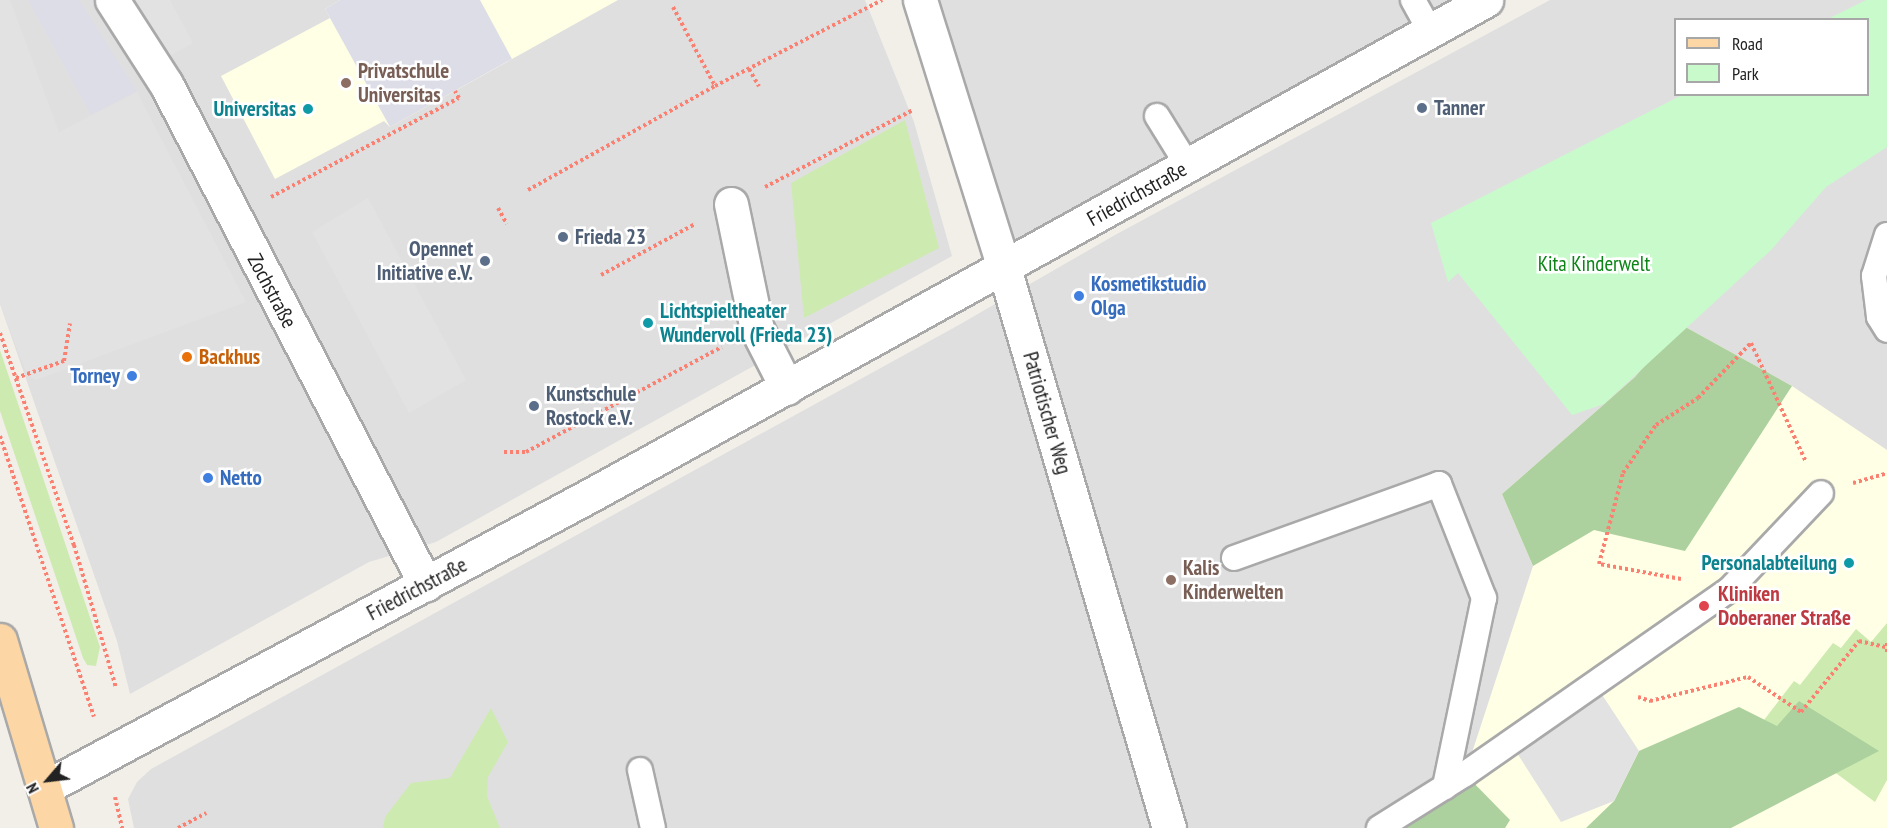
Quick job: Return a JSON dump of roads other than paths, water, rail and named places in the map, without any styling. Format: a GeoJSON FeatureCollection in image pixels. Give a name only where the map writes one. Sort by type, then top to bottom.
{"type":"FeatureCollection","features":[{"type":"Feature","properties":{"kind":"main road"},"geometry":{"type":"LineString","coordinates":[[0,640],[46,787],[56,828]]}},
{"type":"Feature","properties":{"kind":"street","name":"Zochstraße"},"geometry":{"type":"LineString","coordinates":[[112,0],[166,84],[426,585]]}},
{"type":"Feature","properties":{"kind":"street","name":"Patriotischer Weg"},"geometry":{"type":"LineString","coordinates":[[920,0],[1004,268],[1169,828]]}},
{"type":"Feature","properties":{"kind":"street","name":"Friedrichstraße"},"geometry":{"type":"LineString","coordinates":[[46,787],[426,585],[787,388],[1486,0]]}},
{"type":"Feature","properties":{"kind":"street"},"geometry":{"type":"LineString","coordinates":[[731,204],[757,329],[787,388]]}},
{"type":"Feature","properties":{"kind":"lane"},"geometry":{"type":"LineString","coordinates":[[1413,0],[1430,31]]}},
{"type":"Feature","properties":{"kind":"lane"},"geometry":{"type":"LineString","coordinates":[[1157,116],[1188,166]]}},
{"type":"Feature","properties":{"kind":"lane"},"geometry":{"type":"LineString","coordinates":[[1887,235],[1874,276],[1879,317],[1887,330]]}},
{"type":"Feature","properties":{"kind":"lane"},"geometry":{"type":"LineString","coordinates":[[1234,558],[1439,484],[1484,598],[1445,787]]}},
{"type":"Feature","properties":{"kind":"lane"},"geometry":{"type":"LineString","coordinates":[[1379,828],[1445,787],[1730,588],[1821,493]]}},
{"type":"Feature","properties":{"kind":"lane"},"geometry":{"type":"LineString","coordinates":[[640,770],[653,828]]}},
{"type":"Feature","properties":{"kind":"place","name":"Privatschule Universitas"},"geometry":{"type":"Point","coordinates":[346,83]}},
{"type":"Feature","properties":{"kind":"place","name":"Tanner"},"geometry":{"type":"Point","coordinates":[1422,108]}},
{"type":"Feature","properties":{"kind":"place","name":"Universitas"},"geometry":{"type":"Point","coordinates":[308,109]}},
{"type":"Feature","properties":{"kind":"place","name":"Frieda 23"},"geometry":{"type":"Point","coordinates":[563,237]}},
{"type":"Feature","properties":{"kind":"place","name":"Opennet Initiative e.V."},"geometry":{"type":"Point","coordinates":[485,261]}},
{"type":"Feature","properties":{"kind":"place","name":"Kosmetikstudio Olga"},"geometry":{"type":"Point","coordinates":[1079,296]}},
{"type":"Feature","properties":{"kind":"place","name":"Lichtspieltheater Wundervoll (Frieda 23)"},"geometry":{"type":"Point","coordinates":[648,323]}},
{"type":"Feature","properties":{"kind":"place","name":"Backhus"},"geometry":{"type":"Point","coordinates":[187,357]}},
{"type":"Feature","properties":{"kind":"place","name":"Torney"},"geometry":{"type":"Point","coordinates":[132,376]}},
{"type":"Feature","properties":{"kind":"place","name":"Kunstschule Rostock e.V."},"geometry":{"type":"Point","coordinates":[534,406]}},
{"type":"Feature","properties":{"kind":"place","name":"Netto"},"geometry":{"type":"Point","coordinates":[208,478]}},
{"type":"Feature","properties":{"kind":"place","name":"Personalabteilung"},"geometry":{"type":"Point","coordinates":[1849,563]}},
{"type":"Feature","properties":{"kind":"place","name":"Kalis Kinderwelten"},"geometry":{"type":"Point","coordinates":[1171,580]}},
{"type":"Feature","properties":{"kind":"place","name":"Kliniken Doberaner Straße"},"geometry":{"type":"Point","coordinates":[1704,606]}},
{"type":"Feature","properties":{"kind":"park label","name":"Kita Kinderwelt"},"geometry":{"type":"Point","coordinates":[1594,264]}}]}
